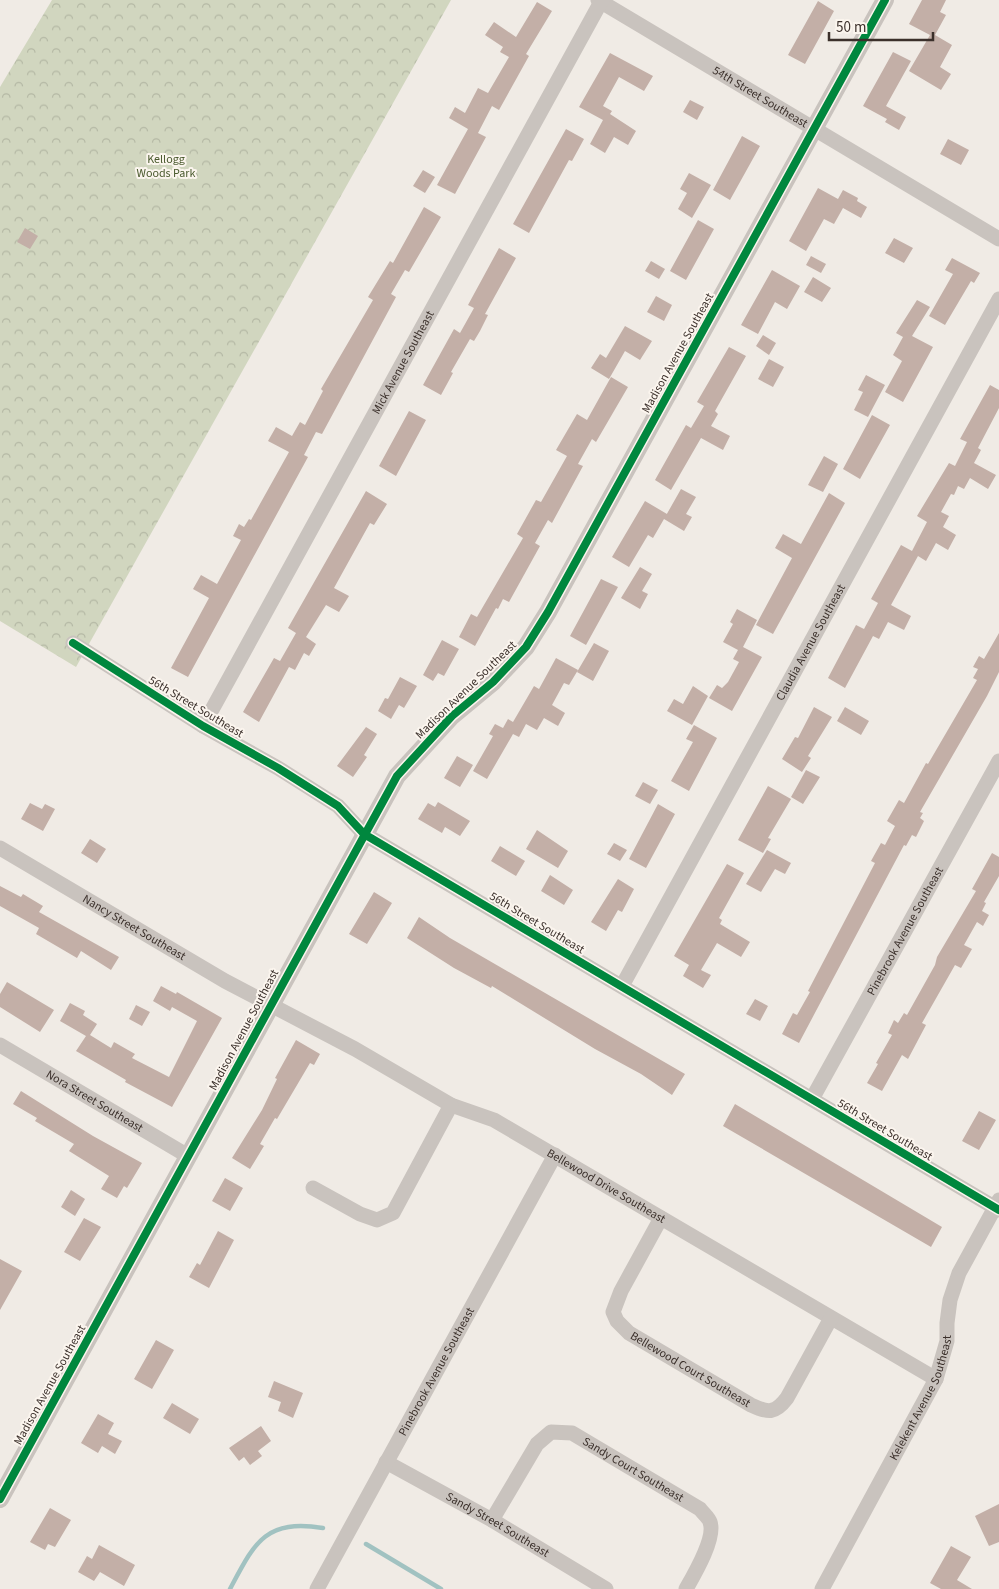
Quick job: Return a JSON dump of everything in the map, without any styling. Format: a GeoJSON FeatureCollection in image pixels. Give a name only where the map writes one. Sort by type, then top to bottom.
{"type":"FeatureCollection","features":[{"type":"Feature","properties":{"kind":"street","name":"Madison Avenue Southeast"},"geometry":{"type":"LineString","coordinates":[[1,1494],[397,776],[452,716],[493,682],[526,647],[548,612],[672,389],[813,128],[885,0]]}},
{"type":"Feature","properties":{"kind":"street","name":"54th Street Southeast"},"geometry":{"type":"LineString","coordinates":[[601,1],[999,239]]}},
{"type":"Feature","properties":{"kind":"street","name":"Mick Avenue Southeast"},"geometry":{"type":"LineString","coordinates":[[204,726],[601,1]]}},
{"type":"Feature","properties":{"kind":"street","name":"Claudia Avenue Southeast"},"geometry":{"type":"LineString","coordinates":[[622,986],[999,299]]}},
{"type":"Feature","properties":{"kind":"street","name":"56th Street Southeast"},"geometry":{"type":"LineString","coordinates":[[73,643],[204,726],[278,768],[338,806],[364,834],[812,1099],[998,1206]]}},
{"type":"Feature","properties":{"kind":"street","name":"Pinebrook Avenue Southeast"},"geometry":{"type":"LineString","coordinates":[[812,1099],[999,761]]}},
{"type":"Feature","properties":{"kind":"street","name":"Nancy Street Southeast"},"geometry":{"type":"LineString","coordinates":[[0,848],[225,981],[271,1004]]}},
{"type":"Feature","properties":{"kind":"street","name":"Bellewood Drive Southeast"},"geometry":{"type":"LineString","coordinates":[[271,1004],[355,1049],[451,1105],[494,1120],[936,1379]]}},
{"type":"Feature","properties":{"kind":"street","name":"Nora Street Southeast"},"geometry":{"type":"LineString","coordinates":[[0,1045],[188,1156]]}},
{"type":"Feature","properties":{"kind":"street"},"geometry":{"type":"LineString","coordinates":[[313,1188],[360,1214],[377,1220],[392,1214],[451,1105]]}},
{"type":"Feature","properties":{"kind":"street","name":"Pinebrook Avenue Southeast"},"geometry":{"type":"LineString","coordinates":[[317,1589],[555,1155]]}},
{"type":"Feature","properties":{"kind":"street","name":"Kelekent Avenue Southeast"},"geometry":{"type":"LineString","coordinates":[[822,1589],[936,1379],[948,1341],[946,1323],[950,1300],[959,1273],[998,1206]]}},
{"type":"Feature","properties":{"kind":"street","name":"Bellewood Court Southeast"},"geometry":{"type":"LineString","coordinates":[[661,1218],[621,1292],[613,1312],[617,1321],[629,1333],[742,1400],[761,1410],[772,1411],[780,1408],[830,1318]]}},
{"type":"Feature","properties":{"kind":"street","name":"Sandy Court Southeast"},"geometry":{"type":"LineString","coordinates":[[492,1520],[537,1444],[551,1432],[572,1433],[700,1510],[710,1521],[711,1534],[697,1569],[686,1589]]}},
{"type":"Feature","properties":{"kind":"street","name":"Sandy Street Southeast"},"geometry":{"type":"LineString","coordinates":[[386,1462],[492,1520],[606,1589]]}},
{"type":"Feature","properties":{"kind":"green space","name":"Kellogg Woods Park"},"geometry":{"type":"Polygon","coordinates":[[[52,0],[451,0],[76,667],[0,621],[0,87],[52,0]]]}},
{"type":"Feature","properties":{"kind":"building"},"geometry":{"type":"Polygon","coordinates":[[[922,0],[946,0],[940,12],[946,15],[935,35],[952,45],[940,67],[951,74],[941,90],[909,71],[930,35],[909,24],[922,0]]]}},
{"type":"Feature","properties":{"kind":"building"},"geometry":{"type":"Polygon","coordinates":[[[818,1],[834,11],[805,64],[788,55],[818,1]]]}},
{"type":"Feature","properties":{"kind":"building"},"geometry":{"type":"Polygon","coordinates":[[[537,2],[552,11],[526,54],[529,56],[499,110],[492,106],[478,133],[486,137],[455,194],[437,185],[468,129],[449,118],[455,107],[465,113],[478,88],[488,93],[509,57],[500,52],[503,47],[485,35],[494,22],[516,37],[537,2]]]}},
{"type":"Feature","properties":{"kind":"building"},"geometry":{"type":"Polygon","coordinates":[[[893,52],[911,61],[886,106],[906,117],[899,130],[885,122],[887,119],[863,106],[893,52]]]}},
{"type":"Feature","properties":{"kind":"building"},"geometry":{"type":"Polygon","coordinates":[[[610,53],[653,76],[644,91],[619,77],[603,106],[612,111],[610,114],[636,131],[628,145],[614,137],[605,153],[590,144],[603,120],[579,107],[610,53]]]}},
{"type":"Feature","properties":{"kind":"building"},"geometry":{"type":"Polygon","coordinates":[[[690,100],[704,107],[697,120],[683,112],[690,100]]]}},
{"type":"Feature","properties":{"kind":"building"},"geometry":{"type":"Polygon","coordinates":[[[566,129],[584,139],[572,161],[569,160],[529,233],[513,224],[566,129]]]}},
{"type":"Feature","properties":{"kind":"building"},"geometry":{"type":"Polygon","coordinates":[[[742,136],[760,146],[730,200],[713,190],[742,136]]]}},
{"type":"Feature","properties":{"kind":"building"},"geometry":{"type":"Polygon","coordinates":[[[948,139],[969,150],[961,165],[940,154],[948,139]]]}},
{"type":"Feature","properties":{"kind":"building"},"geometry":{"type":"Polygon","coordinates":[[[423,170],[435,177],[425,193],[413,186],[423,170]]]}},
{"type":"Feature","properties":{"kind":"building"},"geometry":{"type":"Polygon","coordinates":[[[689,173],[711,185],[692,218],[678,209],[687,193],[680,189],[689,173]]]}},
{"type":"Feature","properties":{"kind":"building"},"geometry":{"type":"Polygon","coordinates":[[[818,188],[838,199],[843,190],[858,198],[857,201],[867,207],[861,218],[843,208],[834,224],[824,219],[806,251],[789,241],[818,188]]]}},
{"type":"Feature","properties":{"kind":"building"},"geometry":{"type":"Polygon","coordinates":[[[424,207],[441,217],[409,272],[405,270],[391,294],[396,297],[322,434],[316,432],[304,455],[308,457],[188,677],[171,668],[209,598],[193,589],[201,575],[217,584],[241,540],[233,536],[239,524],[244,527],[249,519],[251,520],[289,452],[268,441],[276,427],[292,436],[300,422],[305,425],[323,391],[321,389],[373,300],[368,297],[390,261],[393,263],[424,207]]]}},
{"type":"Feature","properties":{"kind":"building"},"geometry":{"type":"Polygon","coordinates":[[[698,220],[714,229],[686,280],[670,271],[698,220]]]}},
{"type":"Feature","properties":{"kind":"building"},"geometry":{"type":"Polygon","coordinates":[[[25,228],[38,236],[30,249],[17,242],[25,228]]]}},
{"type":"Feature","properties":{"kind":"building"},"geometry":{"type":"Polygon","coordinates":[[[894,238],[913,248],[904,263],[885,253],[894,238]]]}},
{"type":"Feature","properties":{"kind":"building"},"geometry":{"type":"Polygon","coordinates":[[[499,248],[516,258],[485,314],[488,315],[480,331],[474,341],[470,339],[451,372],[453,373],[441,395],[423,385],[454,329],[460,333],[474,308],[468,305],[499,248]]]}},
{"type":"Feature","properties":{"kind":"building"},"geometry":{"type":"Polygon","coordinates":[[[811,256],[826,264],[821,273],[806,265],[811,256]]]}},
{"type":"Feature","properties":{"kind":"building"},"geometry":{"type":"Polygon","coordinates":[[[952,258],[980,273],[974,283],[971,281],[945,325],[929,316],[953,274],[945,270],[952,258]]]}},
{"type":"Feature","properties":{"kind":"building"},"geometry":{"type":"Polygon","coordinates":[[[651,261],[665,269],[659,279],[645,271],[651,261]]]}},
{"type":"Feature","properties":{"kind":"building"},"geometry":{"type":"Polygon","coordinates":[[[772,270],[800,286],[787,309],[775,302],[758,334],[741,325],[772,270]]]}},
{"type":"Feature","properties":{"kind":"building"},"geometry":{"type":"Polygon","coordinates":[[[813,277],[831,288],[822,302],[804,292],[813,277]]]}},
{"type":"Feature","properties":{"kind":"building"},"geometry":{"type":"Polygon","coordinates":[[[656,296],[672,305],[664,321],[647,312],[656,296]]]}},
{"type":"Feature","properties":{"kind":"building"},"geometry":{"type":"Polygon","coordinates":[[[917,300],[930,307],[912,336],[933,347],[903,402],[885,392],[902,361],[893,355],[903,337],[896,333],[917,300]]]}},
{"type":"Feature","properties":{"kind":"building"},"geometry":{"type":"Polygon","coordinates":[[[625,326],[652,341],[640,360],[625,351],[609,379],[591,368],[600,354],[606,358],[625,326]]]}},
{"type":"Feature","properties":{"kind":"building"},"geometry":{"type":"Polygon","coordinates":[[[763,335],[776,343],[769,355],[756,346],[763,335]]]}},
{"type":"Feature","properties":{"kind":"building"},"geometry":{"type":"Polygon","coordinates":[[[729,347],[746,356],[715,411],[718,414],[711,426],[730,436],[723,450],[701,438],[671,490],[655,480],[686,425],[691,428],[704,406],[697,402],[729,347]]]}},
{"type":"Feature","properties":{"kind":"building"},"geometry":{"type":"Polygon","coordinates":[[[769,359],[784,367],[773,387],[758,379],[769,359]]]}},
{"type":"Feature","properties":{"kind":"building"},"geometry":{"type":"Polygon","coordinates":[[[866,375],[885,385],[868,417],[854,410],[863,392],[858,390],[866,375]]]}},
{"type":"Feature","properties":{"kind":"building"},"geometry":{"type":"Polygon","coordinates":[[[611,377],[628,387],[596,442],[592,439],[578,464],[583,466],[552,523],[548,520],[535,543],[540,546],[509,602],[503,599],[498,609],[496,608],[475,646],[459,637],[471,614],[477,617],[523,538],[517,534],[536,500],[541,502],[567,456],[556,450],[577,414],[587,420],[611,377]]]}},
{"type":"Feature","properties":{"kind":"building"},"geometry":{"type":"Polygon","coordinates":[[[990,385],[999,390],[999,408],[978,448],[981,450],[974,463],[996,475],[988,489],[970,478],[964,489],[958,486],[954,495],[951,494],[941,512],[949,516],[943,527],[956,535],[948,550],[936,543],[926,561],[918,556],[891,605],[911,616],[904,630],[888,622],[879,639],[873,636],[845,688],[828,678],[856,625],[864,629],[878,603],[871,599],[901,545],[912,551],[927,522],[917,516],[949,463],[955,466],[967,442],[960,439],[990,385]]]}},
{"type":"Feature","properties":{"kind":"building"},"geometry":{"type":"Polygon","coordinates":[[[409,411],[426,420],[396,476],[379,466],[409,411]]]}},
{"type":"Feature","properties":{"kind":"building"},"geometry":{"type":"Polygon","coordinates":[[[872,415],[890,425],[860,479],[843,469],[872,415]]]}},
{"type":"Feature","properties":{"kind":"building"},"geometry":{"type":"Polygon","coordinates":[[[824,456],[838,464],[823,492],[808,485],[824,456]]]}},
{"type":"Feature","properties":{"kind":"building"},"geometry":{"type":"Polygon","coordinates":[[[681,489],[696,497],[686,514],[692,517],[684,531],[664,519],[653,538],[648,535],[629,567],[612,557],[645,501],[667,514],[681,489]]]}},
{"type":"Feature","properties":{"kind":"building"},"geometry":{"type":"Polygon","coordinates":[[[366,491],[387,504],[374,525],[370,523],[334,588],[349,596],[339,612],[326,605],[306,637],[316,644],[309,656],[304,653],[295,670],[289,667],[259,722],[243,712],[274,658],[280,661],[296,633],[288,628],[366,491]]]}},
{"type":"Feature","properties":{"kind":"building"},"geometry":{"type":"Polygon","coordinates":[[[829,493],[845,503],[773,634],[756,625],[792,558],[775,548],[783,534],[801,544],[829,493]]]}},
{"type":"Feature","properties":{"kind":"building"},"geometry":{"type":"Polygon","coordinates":[[[640,567],[652,574],[642,591],[648,594],[640,609],[621,598],[640,567]]]}},
{"type":"Feature","properties":{"kind":"building"},"geometry":{"type":"Polygon","coordinates":[[[601,579],[618,587],[586,645],[570,636],[601,579]]]}},
{"type":"Feature","properties":{"kind":"building"},"geometry":{"type":"Polygon","coordinates":[[[737,609],[757,620],[743,647],[762,657],[732,711],[709,698],[717,685],[722,688],[728,682],[739,662],[733,659],[738,650],[723,642],[733,624],[730,622],[737,609]]]}},
{"type":"Feature","properties":{"kind":"building"},"geometry":{"type":"Polygon","coordinates":[[[999,633],[999,672],[920,812],[923,813],[920,818],[924,821],[916,837],[912,835],[906,846],[904,845],[799,1043],[782,1034],[793,1013],[797,1015],[810,992],[808,991],[875,863],[871,861],[881,843],[885,845],[895,826],[887,821],[899,800],[904,803],[926,763],[928,764],[977,680],[973,678],[978,669],[973,667],[979,656],[984,659],[999,633]]]}},
{"type":"Feature","properties":{"kind":"building"},"geometry":{"type":"Polygon","coordinates":[[[442,640],[459,649],[444,676],[438,673],[433,681],[423,675],[442,640]]]}},
{"type":"Feature","properties":{"kind":"building"},"geometry":{"type":"Polygon","coordinates":[[[594,643],[609,651],[593,681],[577,672],[594,643]]]}},
{"type":"Feature","properties":{"kind":"building"},"geometry":{"type":"Polygon","coordinates":[[[556,658],[578,670],[569,685],[564,683],[552,705],[565,713],[558,726],[544,718],[537,730],[526,724],[519,737],[513,734],[487,779],[473,771],[493,736],[489,734],[495,724],[503,728],[508,719],[513,722],[534,686],[539,689],[556,658]]]}},
{"type":"Feature","properties":{"kind":"building"},"geometry":{"type":"Polygon","coordinates":[[[400,677],[417,686],[404,708],[399,705],[391,719],[378,711],[385,698],[388,699],[400,677]]]}},
{"type":"Feature","properties":{"kind":"building"},"geometry":{"type":"Polygon","coordinates":[[[693,686],[708,696],[692,725],[667,711],[674,699],[683,704],[693,686]]]}},
{"type":"Feature","properties":{"kind":"building"},"geometry":{"type":"Polygon","coordinates":[[[814,707],[832,717],[808,756],[811,758],[802,772],[782,759],[795,737],[798,738],[814,707]]]}},
{"type":"Feature","properties":{"kind":"building"},"geometry":{"type":"Polygon","coordinates":[[[845,707],[869,721],[861,735],[837,721],[845,707]]]}},
{"type":"Feature","properties":{"kind":"building"},"geometry":{"type":"Polygon","coordinates":[[[694,725],[717,738],[689,791],[671,781],[693,742],[686,739],[694,725]]]}},
{"type":"Feature","properties":{"kind":"building"},"geometry":{"type":"Polygon","coordinates":[[[366,727],[377,734],[364,755],[367,757],[353,777],[337,766],[366,727]]]}},
{"type":"Feature","properties":{"kind":"building"},"geometry":{"type":"Polygon","coordinates":[[[457,756],[473,765],[460,787],[444,778],[457,756]]]}},
{"type":"Feature","properties":{"kind":"building"},"geometry":{"type":"Polygon","coordinates":[[[806,770],[820,777],[803,804],[791,797],[806,770]]]}},
{"type":"Feature","properties":{"kind":"building"},"geometry":{"type":"Polygon","coordinates":[[[643,782],[658,790],[650,804],[635,796],[643,782]]]}},
{"type":"Feature","properties":{"kind":"building"},"geometry":{"type":"Polygon","coordinates":[[[768,786],[791,799],[768,838],[771,839],[763,853],[738,840],[768,786]]]}},
{"type":"Feature","properties":{"kind":"building"},"geometry":{"type":"Polygon","coordinates":[[[438,802],[470,821],[460,836],[445,827],[442,833],[418,819],[428,803],[435,807],[438,802]]]}},
{"type":"Feature","properties":{"kind":"building"},"geometry":{"type":"Polygon","coordinates":[[[30,803],[42,809],[45,804],[55,809],[43,831],[21,819],[30,803]]]}},
{"type":"Feature","properties":{"kind":"building"},"geometry":{"type":"Polygon","coordinates":[[[658,804],[675,814],[646,868],[629,859],[658,804]]]}},
{"type":"Feature","properties":{"kind":"building"},"geometry":{"type":"Polygon","coordinates":[[[537,830],[568,851],[558,868],[526,849],[537,830]]]}},
{"type":"Feature","properties":{"kind":"building"},"geometry":{"type":"Polygon","coordinates":[[[90,839],[106,849],[97,863],[81,853],[90,839]]]}},
{"type":"Feature","properties":{"kind":"building"},"geometry":{"type":"Polygon","coordinates":[[[614,843],[627,850],[620,861],[607,854],[614,843]]]}},
{"type":"Feature","properties":{"kind":"building"},"geometry":{"type":"Polygon","coordinates":[[[500,846],[525,861],[516,876],[491,861],[500,846]]]}},
{"type":"Feature","properties":{"kind":"building"},"geometry":{"type":"Polygon","coordinates":[[[767,850],[791,863],[785,874],[775,869],[761,892],[746,884],[767,850]]]}},
{"type":"Feature","properties":{"kind":"building"},"geometry":{"type":"Polygon","coordinates":[[[992,853],[999,857],[999,876],[984,902],[986,903],[982,911],[989,915],[983,926],[977,922],[964,945],[972,949],[961,968],[955,965],[922,1023],[926,1025],[908,1059],[902,1055],[882,1091],[867,1083],[892,1035],[888,1033],[894,1020],[898,1023],[904,1013],[907,1015],[935,965],[937,957],[976,891],[972,889],[992,853]]]}},
{"type":"Feature","properties":{"kind":"building"},"geometry":{"type":"Polygon","coordinates":[[[727,864],[744,873],[719,918],[722,920],[720,924],[750,942],[741,957],[717,943],[701,970],[711,975],[703,988],[683,976],[689,965],[674,956],[727,864]]]}},
{"type":"Feature","properties":{"kind":"building"},"geometry":{"type":"Polygon","coordinates":[[[550,875],[573,890],[564,905],[541,891],[550,875]]]}},
{"type":"Feature","properties":{"kind":"building"},"geometry":{"type":"Polygon","coordinates":[[[618,879],[634,889],[622,912],[618,910],[606,931],[591,922],[618,879]]]}},
{"type":"Feature","properties":{"kind":"building"},"geometry":{"type":"Polygon","coordinates":[[[0,886],[21,897],[23,894],[43,906],[39,912],[119,957],[111,970],[81,951],[77,958],[36,934],[39,928],[0,906],[0,886]]]}},
{"type":"Feature","properties":{"kind":"building"},"geometry":{"type":"Polygon","coordinates":[[[374,892],[392,903],[367,944],[349,934],[374,892]]]}},
{"type":"Feature","properties":{"kind":"building"},"geometry":{"type":"Polygon","coordinates":[[[419,917],[450,938],[685,1074],[672,1095],[641,1074],[595,1049],[492,986],[491,988],[454,968],[407,938],[419,917]]]}},
{"type":"Feature","properties":{"kind":"building"},"geometry":{"type":"Polygon","coordinates":[[[7,982],[54,1010],[40,1032],[0,1007],[0,994],[7,982]]]}},
{"type":"Feature","properties":{"kind":"building"},"geometry":{"type":"Polygon","coordinates":[[[161,986],[176,994],[177,992],[222,1018],[172,1107],[125,1082],[126,1080],[76,1051],[86,1036],[60,1021],[70,1003],[85,1011],[83,1015],[97,1024],[90,1035],[111,1048],[114,1042],[135,1054],[132,1058],[169,1077],[197,1021],[172,1007],[170,1011],[153,1001],[161,986]]]}},
{"type":"Feature","properties":{"kind":"building"},"geometry":{"type":"Polygon","coordinates":[[[755,999],[768,1006],[760,1021],[746,1014],[755,999]]]}},
{"type":"Feature","properties":{"kind":"building"},"geometry":{"type":"Polygon","coordinates":[[[136,1005],[150,1012],[142,1026],[129,1019],[136,1005]]]}},
{"type":"Feature","properties":{"kind":"building"},"geometry":{"type":"Polygon","coordinates":[[[296,1040],[320,1054],[314,1065],[310,1063],[277,1119],[275,1118],[260,1144],[264,1146],[250,1169],[232,1158],[262,1110],[277,1079],[275,1078],[296,1040]]]}},
{"type":"Feature","properties":{"kind":"building"},"geometry":{"type":"Polygon","coordinates":[[[21,1091],[93,1136],[142,1163],[127,1188],[124,1186],[117,1198],[101,1189],[109,1176],[69,1151],[74,1144],[35,1121],[37,1118],[13,1104],[21,1091]]]}},
{"type":"Feature","properties":{"kind":"building"},"geometry":{"type":"Polygon","coordinates":[[[735,1104],[942,1227],[931,1247],[723,1126],[735,1104]]]}},
{"type":"Feature","properties":{"kind":"building"},"geometry":{"type":"Polygon","coordinates":[[[979,1111],[996,1120],[979,1150],[962,1141],[979,1111]]]}},
{"type":"Feature","properties":{"kind":"building"},"geometry":{"type":"Polygon","coordinates":[[[225,1178],[243,1188],[230,1211],[212,1201],[225,1178]]]}},
{"type":"Feature","properties":{"kind":"building"},"geometry":{"type":"Polygon","coordinates":[[[71,1190],[85,1199],[75,1216],[61,1207],[71,1190]]]}},
{"type":"Feature","properties":{"kind":"building"},"geometry":{"type":"Polygon","coordinates":[[[84,1218],[101,1227],[80,1261],[64,1252],[84,1218]]]}},
{"type":"Feature","properties":{"kind":"building"},"geometry":{"type":"Polygon","coordinates":[[[218,1231],[234,1240],[209,1288],[189,1277],[197,1263],[200,1265],[218,1231]]]}},
{"type":"Feature","properties":{"kind":"building"},"geometry":{"type":"Polygon","coordinates":[[[0,1259],[22,1271],[0,1310],[0,1259]]]}},
{"type":"Feature","properties":{"kind":"building"},"geometry":{"type":"Polygon","coordinates":[[[156,1340],[174,1350],[152,1389],[134,1379],[156,1340]]]}},
{"type":"Feature","properties":{"kind":"building"},"geometry":{"type":"Polygon","coordinates":[[[274,1381],[303,1393],[293,1418],[278,1411],[281,1402],[268,1397],[274,1381]]]}},
{"type":"Feature","properties":{"kind":"building"},"geometry":{"type":"Polygon","coordinates":[[[172,1403],[199,1419],[190,1434],[163,1418],[172,1403]]]}},
{"type":"Feature","properties":{"kind":"building"},"geometry":{"type":"Polygon","coordinates":[[[98,1414],[114,1423],[108,1434],[122,1441],[115,1454],[102,1446],[98,1453],[81,1443],[98,1414]]]}},
{"type":"Feature","properties":{"kind":"building"},"geometry":{"type":"Polygon","coordinates":[[[261,1426],[271,1441],[258,1451],[262,1456],[250,1465],[244,1457],[239,1461],[229,1448],[261,1426]]]}},
{"type":"Feature","properties":{"kind":"building"},"geometry":{"type":"Polygon","coordinates":[[[999,1504],[999,1542],[989,1546],[975,1516],[999,1504]]]}},
{"type":"Feature","properties":{"kind":"building"},"geometry":{"type":"Polygon","coordinates":[[[50,1508],[71,1520],[55,1547],[48,1544],[45,1550],[30,1542],[50,1508]]]}},
{"type":"Feature","properties":{"kind":"building"},"geometry":{"type":"Polygon","coordinates":[[[99,1545],[135,1565],[124,1586],[100,1572],[94,1581],[78,1572],[87,1556],[92,1559],[99,1545]]]}},
{"type":"Feature","properties":{"kind":"building"},"geometry":{"type":"Polygon","coordinates":[[[951,1546],[971,1557],[957,1580],[972,1589],[941,1589],[930,1583],[951,1546]]]}},
{"type":"Feature","properties":{"kind":"waterway"},"geometry":{"type":"LineString","coordinates":[[230,1589],[247,1558],[264,1538],[275,1531],[288,1527],[323,1528]]}},
{"type":"Feature","properties":{"kind":"waterway"},"geometry":{"type":"LineString","coordinates":[[366,1544],[441,1589]]}},
{"type":"Feature","properties":{"kind":"cycle path"},"geometry":{"type":"LineString","coordinates":[[0,1499],[397,776],[452,716],[493,682],[526,647],[548,612],[885,0]]}},
{"type":"Feature","properties":{"kind":"cycle path"},"geometry":{"type":"LineString","coordinates":[[73,643],[203,726],[278,768],[338,806],[364,834],[999,1210]]}}]}
